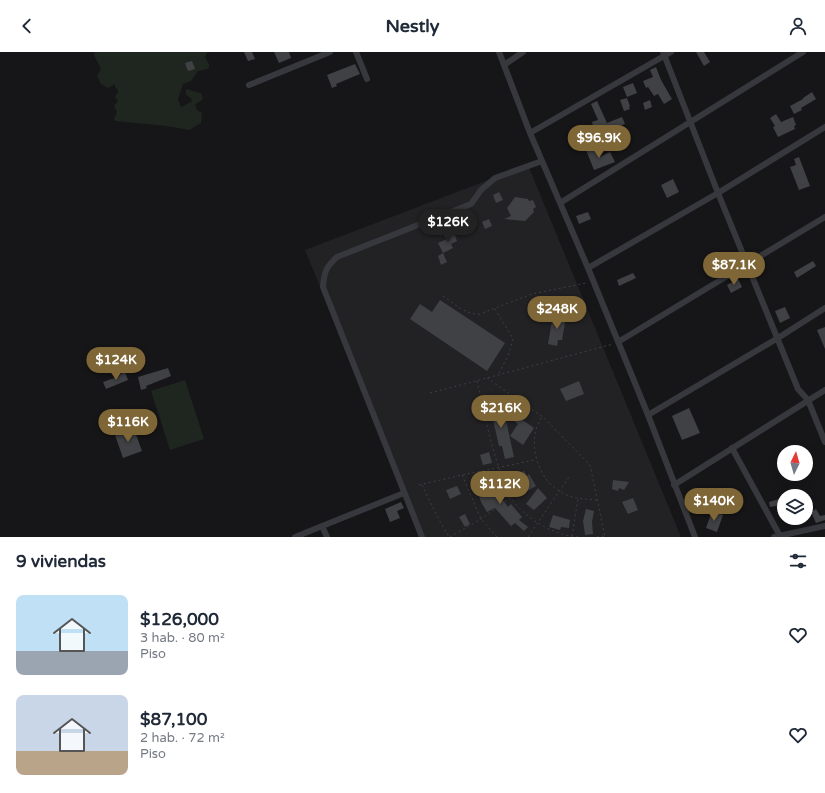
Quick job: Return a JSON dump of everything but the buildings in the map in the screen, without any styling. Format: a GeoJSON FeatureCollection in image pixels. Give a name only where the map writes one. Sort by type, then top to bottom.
{"type":"FeatureCollection","features":[{"type":"Feature","properties":{"kind":"street"},"geometry":{"type":"LineString","coordinates":[[249,85],[330,52]]}},
{"type":"Feature","properties":{"kind":"street"},"geometry":{"type":"LineString","coordinates":[[356,52],[367,79]]}},
{"type":"Feature","properties":{"kind":"street"},"geometry":{"type":"LineString","coordinates":[[499,52],[530,133],[588,268],[648,415],[695,537]]}},
{"type":"Feature","properties":{"kind":"street"},"geometry":{"type":"LineString","coordinates":[[504,65],[524,52]]}},
{"type":"Feature","properties":{"kind":"street"},"geometry":{"type":"LineString","coordinates":[[530,133],[664,54],[671,52]]}},
{"type":"Feature","properties":{"kind":"street"},"geometry":{"type":"LineString","coordinates":[[560,203],[803,52]]}},
{"type":"Feature","properties":{"kind":"street"},"geometry":{"type":"LineString","coordinates":[[664,54],[718,193],[798,389],[808,400],[825,442]]}},
{"type":"Feature","properties":{"kind":"street"},"geometry":{"type":"LineString","coordinates":[[588,268],[718,193],[825,127]]}},
{"type":"Feature","properties":{"kind":"street"},"geometry":{"type":"LineString","coordinates":[[422,537],[323,287],[324,276],[329,264],[337,258],[471,204],[481,190],[495,178],[542,161]]}},
{"type":"Feature","properties":{"kind":"street"},"geometry":{"type":"LineString","coordinates":[[618,342],[825,217]]}},
{"type":"Feature","properties":{"kind":"street"},"geometry":{"type":"LineString","coordinates":[[648,415],[778,338],[825,308]]}},
{"type":"Feature","properties":{"kind":"street"},"geometry":{"type":"LineString","coordinates":[[674,485],[825,390]]}},
{"type":"Feature","properties":{"kind":"street"},"geometry":{"type":"LineString","coordinates":[[732,448],[777,536],[825,526]]}},
{"type":"Feature","properties":{"kind":"street"},"geometry":{"type":"LineString","coordinates":[[295,537],[404,493]]}},
{"type":"Feature","properties":{"kind":"street"},"geometry":{"type":"LineString","coordinates":[[322,526],[327,537]]}},
{"type":"Feature","properties":{"kind":"path"},"geometry":{"type":"LineString","coordinates":[[443,296],[464,310],[473,314],[480,314],[532,294],[593,281]]}},
{"type":"Feature","properties":{"kind":"path"},"geometry":{"type":"LineString","coordinates":[[494,308],[513,339],[508,356],[498,376]]}},
{"type":"Feature","properties":{"kind":"path"},"geometry":{"type":"LineString","coordinates":[[430,393],[498,376],[618,342]]}},
{"type":"Feature","properties":{"kind":"path"},"geometry":{"type":"LineString","coordinates":[[488,378],[542,417],[590,465],[605,537],[597,537]]}},
{"type":"Feature","properties":{"kind":"path"},"geometry":{"type":"LineString","coordinates":[[477,381],[498,468],[510,498],[523,512],[537,523],[556,532],[571,537],[578,537]]}},
{"type":"Feature","properties":{"kind":"path"},"geometry":{"type":"LineString","coordinates":[[542,417],[536,430],[534,443],[536,460],[548,481],[559,492],[578,499],[598,500]]}},
{"type":"Feature","properties":{"kind":"path"},"geometry":{"type":"LineString","coordinates":[[419,485],[536,460]]}},
{"type":"Feature","properties":{"kind":"path"},"geometry":{"type":"LineString","coordinates":[[462,475],[481,519],[497,537]]}},
{"type":"Feature","properties":{"kind":"path"},"geometry":{"type":"LineString","coordinates":[[528,537],[569,477]]}},
{"type":"Feature","properties":{"kind":"path"},"geometry":{"type":"LineString","coordinates":[[422,485],[437,516],[450,537],[481,519],[510,498]]}},
{"type":"Feature","properties":{"kind":"path"},"geometry":{"type":"LineString","coordinates":[[571,537],[578,499]]}},
{"type":"Feature","properties":{"kind":"shaded area"},"geometry":{"type":"Polygon","coordinates":[[[95,52],[207,52],[205,57],[209,67],[198,71],[191,81],[183,84],[178,99],[182,107],[192,101],[191,98],[186,95],[186,90],[188,89],[201,93],[203,98],[195,105],[197,110],[202,113],[201,123],[189,130],[167,126],[115,121],[114,119],[117,112],[114,106],[118,101],[115,97],[118,90],[115,87],[115,84],[108,88],[101,84],[97,76],[101,69],[94,55],[95,52]]]}},
{"type":"Feature","properties":{"kind":"shaded area"},"geometry":{"type":"Polygon","coordinates":[[[528,165],[681,537],[422,537],[305,250],[528,165]]]}},
{"type":"Feature","properties":{"kind":"shaded area"},"geometry":{"type":"Polygon","coordinates":[[[185,380],[204,439],[170,450],[151,391],[185,380]]]}}]}
